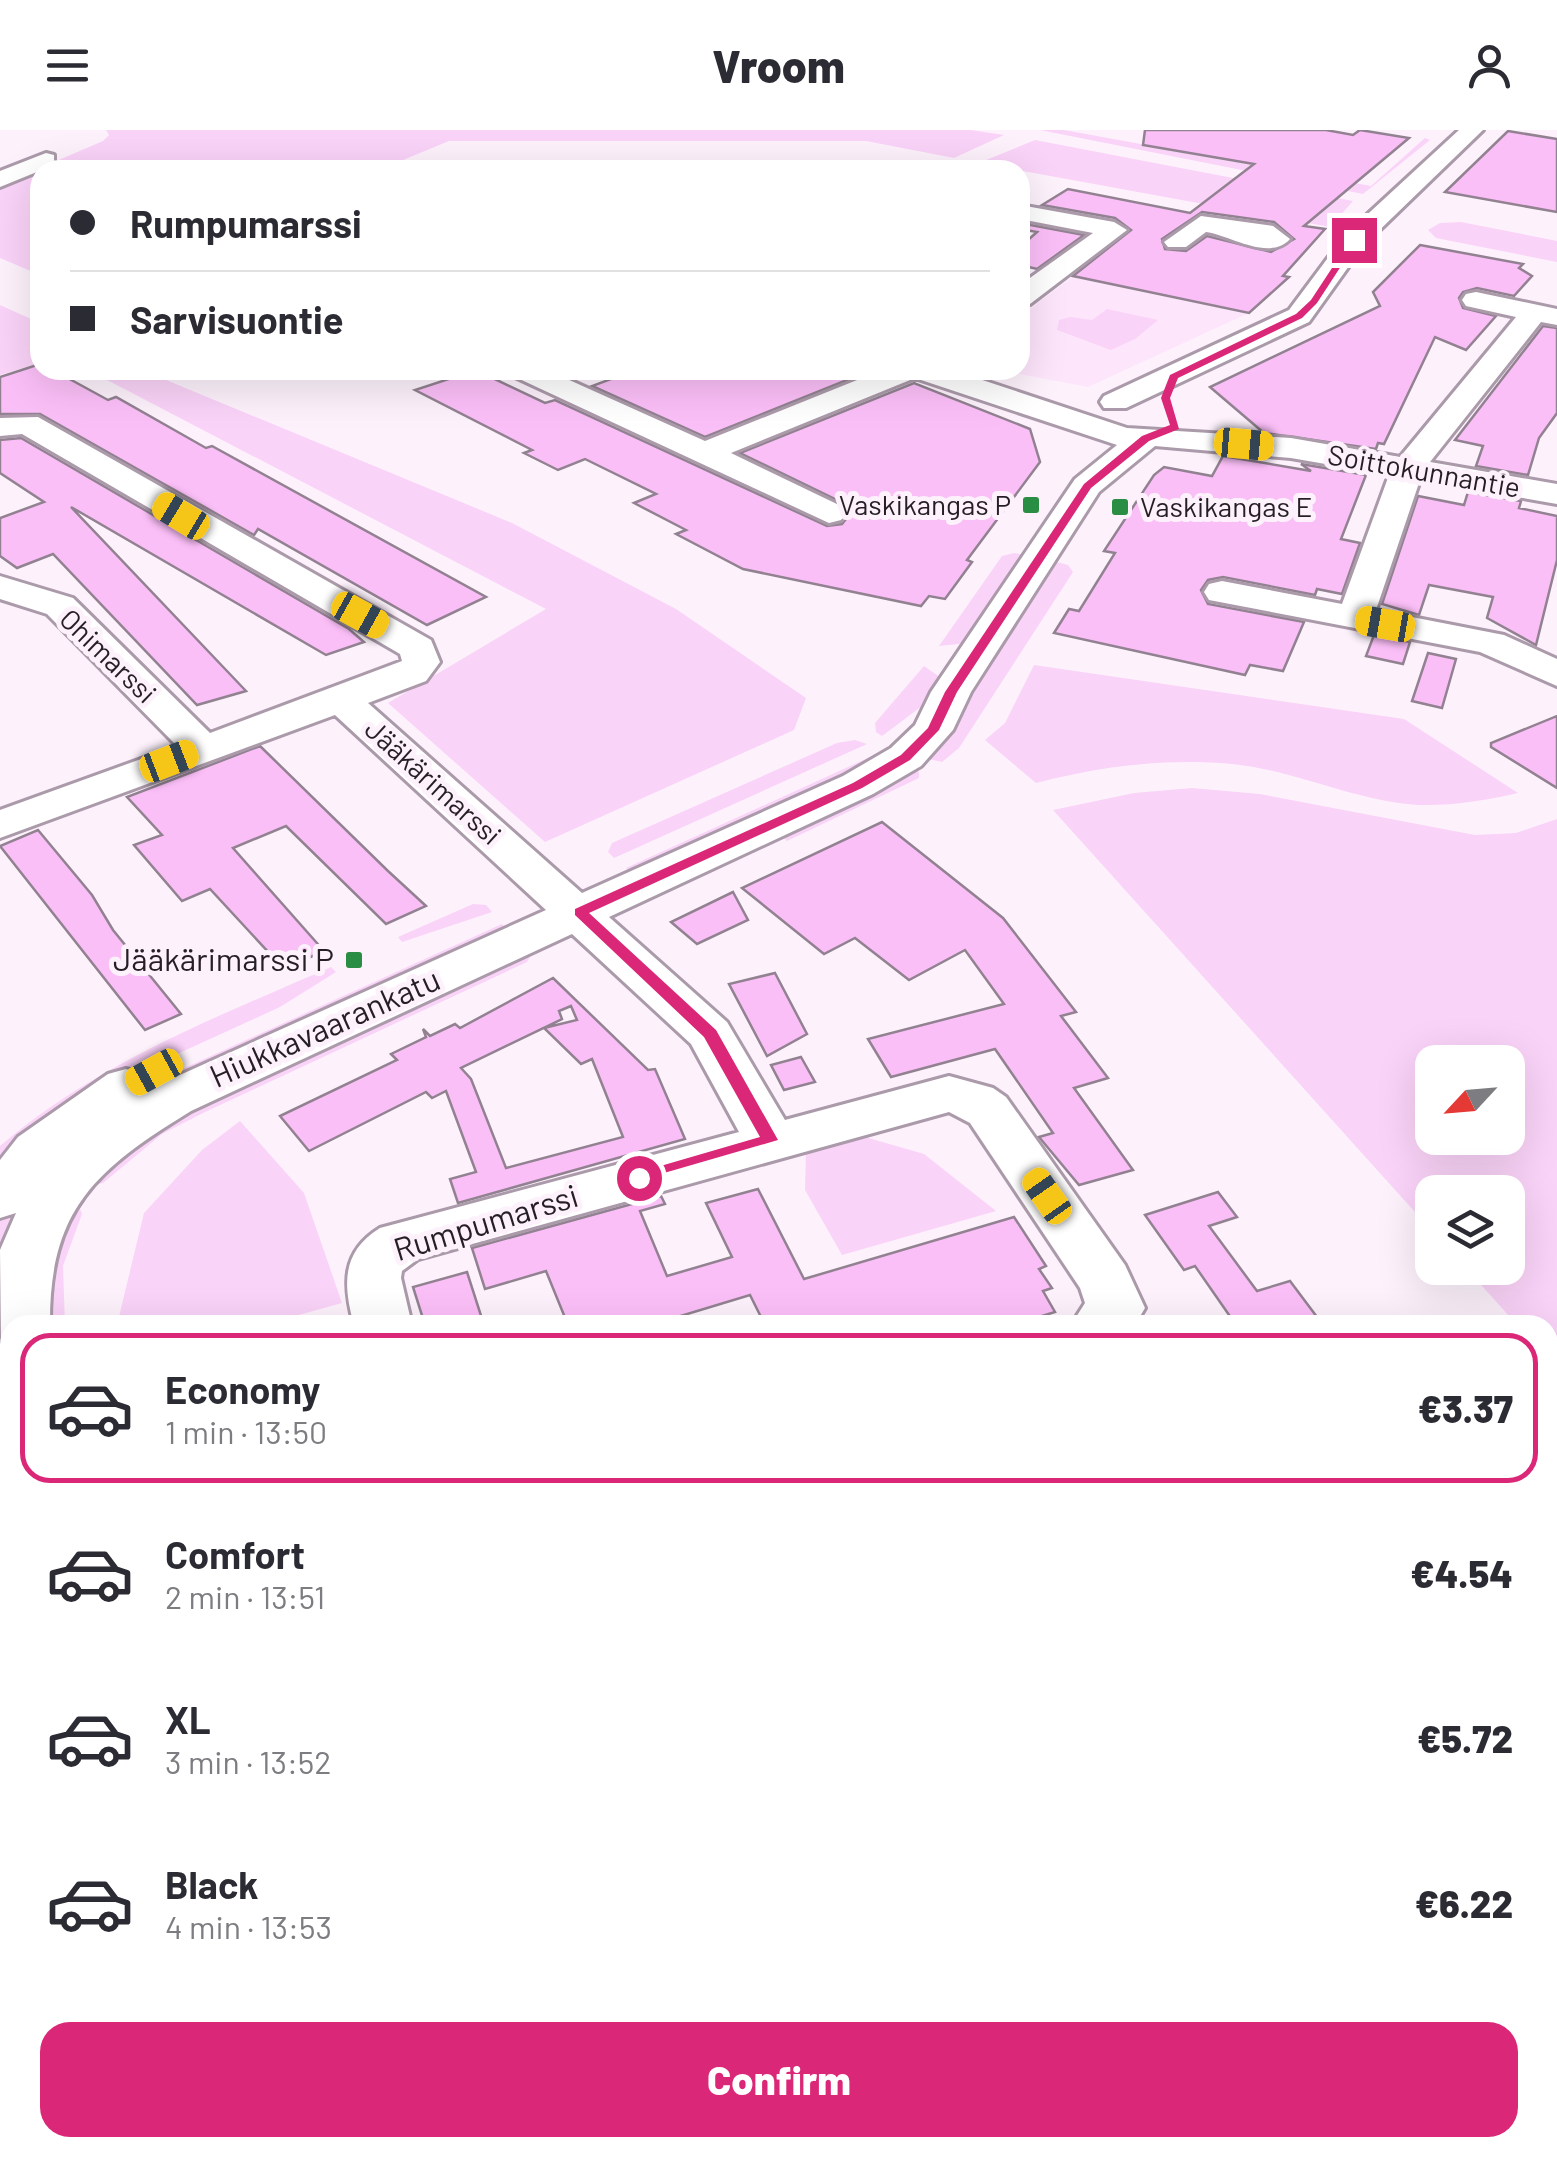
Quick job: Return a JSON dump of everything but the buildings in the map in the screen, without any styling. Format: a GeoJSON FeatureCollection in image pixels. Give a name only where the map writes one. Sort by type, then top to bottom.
{"type":"FeatureCollection","features":[{"type":"Feature","properties":{"kind":"street"},"geometry":{"type":"LineString","coordinates":[[1102,415],[1174,376],[1286,324],[1308,309],[1354,240],[1472,130]]}},
{"type":"Feature","properties":{"kind":"street"},"geometry":{"type":"LineString","coordinates":[[0,180],[30,167]]}},
{"type":"Feature","properties":{"kind":"street"},"geometry":{"type":"LineString","coordinates":[[1030,214],[1185,244],[1201,224],[1232,229]]}},
{"type":"Feature","properties":{"kind":"street"},"geometry":{"type":"LineString","coordinates":[[1030,291],[1114,230]]}},
{"type":"Feature","properties":{"kind":"street"},"geometry":{"type":"LineString","coordinates":[[1356,618],[1408,468],[1545,315],[1476,300]]}},
{"type":"Feature","properties":{"kind":"street"},"geometry":{"type":"LineString","coordinates":[[1161,426],[1174,376]]}},
{"type":"Feature","properties":{"kind":"street"},"geometry":{"type":"LineString","coordinates":[[546,380],[829,513]]}},
{"type":"Feature","properties":{"kind":"street"},"geometry":{"type":"LineString","coordinates":[[704,454],[884,380]]}},
{"type":"Feature","properties":{"kind":"street","name":"Soittokunnantie"},"geometry":{"type":"LineString","coordinates":[[950,380],[1102,415],[1557,494]]}},
{"type":"Feature","properties":{"kind":"street","name":"Hiukkavaarankatu"},"geometry":{"type":"LineString","coordinates":[[1087,486],[1102,415]]}},
{"type":"Feature","properties":{"kind":"street","name":"Jääkärimarssi"},"geometry":{"type":"LineString","coordinates":[[0,426],[27,424],[181,516],[418,648],[421,662],[412,674],[342,700],[710,1034],[770,1140]]}},
{"type":"Feature","properties":{"kind":"street","name":"Hiukkavaarankatu"},"geometry":{"type":"LineString","coordinates":[[0,1198],[37,1150],[67,1125],[154,1072],[858,786],[906,758],[933,730],[951,692],[1087,486],[1161,426]]}},
{"type":"Feature","properties":{"kind":"street","name":"Ohimarssi"},"geometry":{"type":"LineString","coordinates":[[0,588],[60,606],[202,748]]}},
{"type":"Feature","properties":{"kind":"street"},"geometry":{"type":"LineString","coordinates":[[1222,592],[1491,643],[1557,674]]}},
{"type":"Feature","properties":{"kind":"street"},"geometry":{"type":"LineString","coordinates":[[0,825],[342,700]]}},
{"type":"Feature","properties":{"kind":"street","name":"Hiukkavaarankatu"},"geometry":{"type":"LineString","coordinates":[[21,1315],[22,1266],[34,1226],[76,1168],[129,1123],[567,901]]}},
{"type":"Feature","properties":{"kind":"street","name":"Rumpumarssi"},"geometry":{"type":"LineString","coordinates":[[381,1315],[372,1274],[377,1258],[400,1243],[937,1096],[963,1095],[988,1110],[1114,1295],[1116,1308],[1109,1315]]}},
{"type":"Feature","properties":{"kind":"shaded area"},"geometry":{"type":"Polygon","coordinates":[[[106,130],[971,130],[1004,135],[954,158],[866,141],[449,141],[403,160],[59,160],[109,135],[106,130]]]}},
{"type":"Feature","properties":{"kind":"shaded area"},"geometry":{"type":"Polygon","coordinates":[[[1040,130],[1064,130],[1371,186],[1425,138],[1430,140],[1363,194],[1040,130]]]}},
{"type":"Feature","properties":{"kind":"shaded area"},"geometry":{"type":"Polygon","coordinates":[[[1035,140],[1353,201],[1330,227],[1030,172],[1030,160],[986,160],[1035,140]]]}},
{"type":"Feature","properties":{"kind":"shaded area"},"geometry":{"type":"Polygon","coordinates":[[[30,172],[30,271],[0,258],[0,185],[30,172]]]}},
{"type":"Feature","properties":{"kind":"shaded area"},"geometry":{"type":"Polygon","coordinates":[[[1461,222],[1557,241],[1557,262],[1436,238],[1428,230],[1440,223],[1461,222]]]}},
{"type":"Feature","properties":{"kind":"shaded area"},"geometry":{"type":"Polygon","coordinates":[[[1074,276],[1249,313],[1088,387],[1030,376],[1030,309],[1074,276]]]}},
{"type":"Feature","properties":{"kind":"shaded area"},"geometry":{"type":"Polygon","coordinates":[[[0,305],[30,318],[30,366],[0,375],[0,305]]]}},
{"type":"Feature","properties":{"kind":"shaded area"},"geometry":{"type":"Polygon","coordinates":[[[1107,309],[1158,320],[1135,339],[1111,350],[1057,330],[1059,320],[1092,320],[1107,309]]]}},
{"type":"Feature","properties":{"kind":"shaded area"},"geometry":{"type":"Polygon","coordinates":[[[107,380],[166,380],[512,523],[676,609],[806,698],[794,730],[545,842],[388,703],[546,609],[107,380]]]}},
{"type":"Feature","properties":{"kind":"shaded area"},"geometry":{"type":"Polygon","coordinates":[[[1025,555],[968,643],[939,646],[1002,556],[1025,555]]]}},
{"type":"Feature","properties":{"kind":"shaded area"},"geometry":{"type":"Polygon","coordinates":[[[1053,561],[1068,565],[1073,572],[959,748],[942,762],[920,757],[1053,561]]]}},
{"type":"Feature","properties":{"kind":"shaded area"},"geometry":{"type":"Polygon","coordinates":[[[1034,665],[1404,719],[1518,793],[1444,805],[1395,803],[1256,767],[1207,762],[1133,765],[1036,783],[985,740],[1005,723],[1034,665]]]}},
{"type":"Feature","properties":{"kind":"shaded area"},"geometry":{"type":"Polygon","coordinates":[[[924,666],[944,680],[922,706],[882,736],[876,732],[875,723],[924,666]]]}},
{"type":"Feature","properties":{"kind":"shaded area"},"geometry":{"type":"Polygon","coordinates":[[[855,740],[867,744],[614,858],[608,852],[612,843],[837,743],[855,740]]]}},
{"type":"Feature","properties":{"kind":"shaded area"},"geometry":{"type":"Polygon","coordinates":[[[881,752],[889,756],[637,878],[626,868],[881,752]]]}},
{"type":"Feature","properties":{"kind":"shaded area"},"geometry":{"type":"Polygon","coordinates":[[[908,766],[919,772],[919,778],[787,841],[783,837],[830,806],[908,766]]]}},
{"type":"Feature","properties":{"kind":"shaded area"},"geometry":{"type":"Polygon","coordinates":[[[1192,788],[1260,794],[1475,835],[1516,833],[1557,819],[1557,1315],[1508,1315],[1481,1285],[1525,1285],[1525,1175],[1415,1175],[1415,1212],[1053,810],[1134,793],[1192,788]]]}},
{"type":"Feature","properties":{"kind":"shaded area"},"geometry":{"type":"Polygon","coordinates":[[[473,904],[486,905],[492,912],[402,942],[398,937],[473,904]]]}},
{"type":"Feature","properties":{"kind":"shaded area"},"geometry":{"type":"Polygon","coordinates":[[[502,924],[512,935],[48,1156],[131,1094],[158,1080],[502,924]]]}},
{"type":"Feature","properties":{"kind":"shaded area"},"geometry":{"type":"Polygon","coordinates":[[[533,952],[527,962],[162,1134],[103,1183],[89,1186],[137,1128],[533,952]]]}},
{"type":"Feature","properties":{"kind":"shaded area"},"geometry":{"type":"Polygon","coordinates":[[[331,967],[336,972],[280,1007],[118,1081],[0,1171],[0,1146],[77,1089],[159,1044],[331,967]]]}},
{"type":"Feature","properties":{"kind":"shaded area"},"geometry":{"type":"Polygon","coordinates":[[[240,1121],[304,1193],[342,1303],[299,1315],[119,1315],[144,1213],[202,1150],[240,1121]]]}},
{"type":"Feature","properties":{"kind":"shaded area"},"geometry":{"type":"Polygon","coordinates":[[[865,1137],[924,1154],[996,1211],[842,1255],[805,1190],[806,1150],[865,1137]]]}},
{"type":"Feature","properties":{"kind":"shaded area"},"geometry":{"type":"Polygon","coordinates":[[[39,1197],[7,1315],[0,1315],[0,1218],[4,1211],[39,1197]]]}},
{"type":"Feature","properties":{"kind":"shaded area"},"geometry":{"type":"Polygon","coordinates":[[[78,1204],[82,1214],[63,1266],[65,1315],[36,1315],[35,1271],[78,1204]]]}},
{"type":"Feature","properties":{"kind":"place","name":"Vaskikangas P"},"geometry":{"type":"Point","coordinates":[1031,505]}},
{"type":"Feature","properties":{"kind":"place","name":"Vaskikangas E"},"geometry":{"type":"Point","coordinates":[1120,507]}},
{"type":"Feature","properties":{"kind":"place","name":"Jääkärimarssi P"},"geometry":{"type":"Point","coordinates":[354,960]}},
{"type":"Feature","properties":{"kind":"route"},"geometry":{"type":"LineString","coordinates":[[639,1178],[770,1140],[710,1034],[580,912],[858,786],[906,758],[933,730],[951,692],[1087,486],[1145,438],[1176,427],[1166,398],[1174,376],[1299,316],[1314,302],[1354,240]]}}]}
